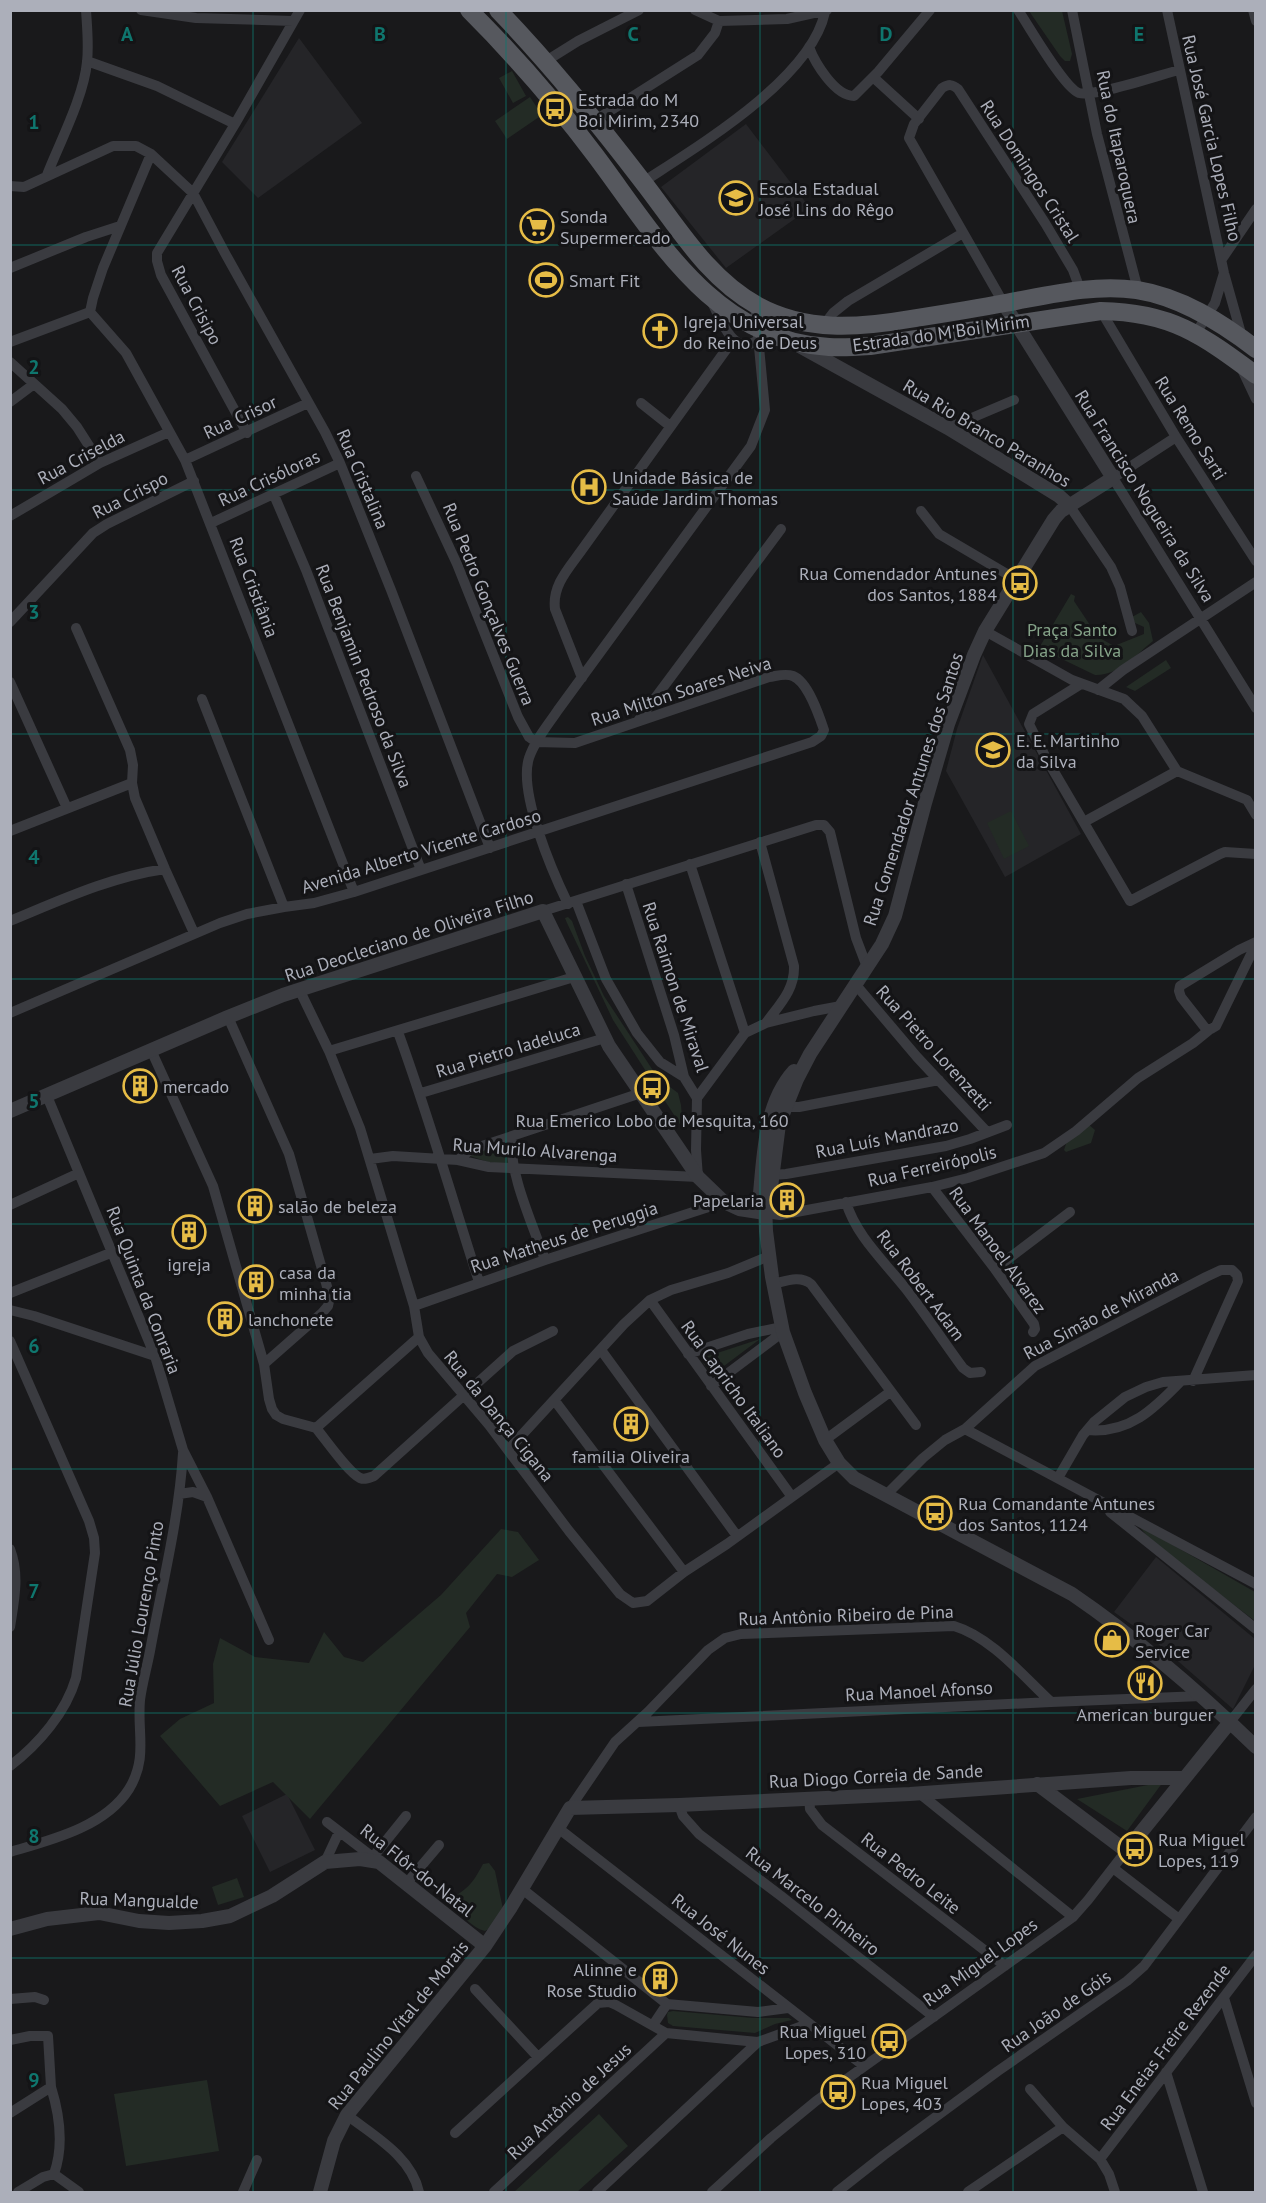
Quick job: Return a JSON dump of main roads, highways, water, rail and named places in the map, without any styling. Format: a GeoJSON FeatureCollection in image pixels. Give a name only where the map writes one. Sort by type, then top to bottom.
{"type":"FeatureCollection","features":[{"type":"Feature","properties":{"kind":"main road","name":"Estrada do M'Boi Mirim"},"geometry":{"type":"LineString","coordinates":[[469,10],[515,57],[554,102],[667,251],[711,299],[759,334],[829,347],[870,346],[1101,311],[1132,313],[1164,320],[1196,333],[1256,375]]}},
{"type":"Feature","properties":{"kind":"main road","name":"Estrada do M'Boi Mirim"},"geometry":{"type":"LineString","coordinates":[[498,10],[546,61],[715,275],[755,305],[774,314],[795,322],[823,326],[873,325],[1080,289],[1138,290],[1211,309],[1249,344]]}},
{"type":"Feature","properties":{"kind":"place","name":"Estrada do M Boi Mirim, 2340"},"geometry":{"type":"Point","coordinates":[555,109]}},
{"type":"Feature","properties":{"kind":"place","name":"Escola Estadual José Lins do Rêgo"},"geometry":{"type":"Point","coordinates":[736,198]}},
{"type":"Feature","properties":{"kind":"place","name":"Sonda Supermercado"},"geometry":{"type":"Point","coordinates":[537,226]}},
{"type":"Feature","properties":{"kind":"place","name":"Smart Fit"},"geometry":{"type":"Point","coordinates":[546,280]}},
{"type":"Feature","properties":{"kind":"place","name":"Igreja Universal do Reino de Deus"},"geometry":{"type":"Point","coordinates":[660,331]}},
{"type":"Feature","properties":{"kind":"place","name":"Unidade Básica de Saúde Jardim Thomas"},"geometry":{"type":"Point","coordinates":[589,487]}},
{"type":"Feature","properties":{"kind":"place","name":"Rua Comendador Antunes dos Santos, 1884"},"geometry":{"type":"Point","coordinates":[1020,583]}},
{"type":"Feature","properties":{"kind":"place","name":"E. E. Martinho da Silva"},"geometry":{"type":"Point","coordinates":[993,750]}},
{"type":"Feature","properties":{"kind":"place","name":"mercado"},"geometry":{"type":"Point","coordinates":[140,1086]}},
{"type":"Feature","properties":{"kind":"place","name":"Rua Emerico Lobo de Mesquita, 160"},"geometry":{"type":"Point","coordinates":[652,1088]}},
{"type":"Feature","properties":{"kind":"place","name":"Papelaria"},"geometry":{"type":"Point","coordinates":[787,1200]}},
{"type":"Feature","properties":{"kind":"place","name":"salão de beleza"},"geometry":{"type":"Point","coordinates":[255,1206]}},
{"type":"Feature","properties":{"kind":"place","name":"igreja"},"geometry":{"type":"Point","coordinates":[189,1232]}},
{"type":"Feature","properties":{"kind":"place","name":"casa da minha tia"},"geometry":{"type":"Point","coordinates":[256,1282]}},
{"type":"Feature","properties":{"kind":"place","name":"lanchonete"},"geometry":{"type":"Point","coordinates":[225,1319]}},
{"type":"Feature","properties":{"kind":"place","name":"família Oliveira"},"geometry":{"type":"Point","coordinates":[631,1424]}},
{"type":"Feature","properties":{"kind":"place","name":"Rua Comandante Antunes dos Santos, 1124"},"geometry":{"type":"Point","coordinates":[935,1513]}},
{"type":"Feature","properties":{"kind":"place","name":"Roger Car Service"},"geometry":{"type":"Point","coordinates":[1112,1640]}},
{"type":"Feature","properties":{"kind":"place","name":"American burguer"},"geometry":{"type":"Point","coordinates":[1145,1683]}},
{"type":"Feature","properties":{"kind":"place","name":"Rua Miguel Lopes, 119"},"geometry":{"type":"Point","coordinates":[1135,1849]}},
{"type":"Feature","properties":{"kind":"place","name":"Alinne e Rose Studio"},"geometry":{"type":"Point","coordinates":[660,1979]}},
{"type":"Feature","properties":{"kind":"place","name":"Rua Miguel Lopes, 310"},"geometry":{"type":"Point","coordinates":[889,2041]}},
{"type":"Feature","properties":{"kind":"place","name":"Rua Miguel Lopes, 403"},"geometry":{"type":"Point","coordinates":[838,2092]}},
{"type":"Feature","properties":{"kind":"park label","name":"Praça Santo Dias da Silva"},"geometry":{"type":"Point","coordinates":[1072,639]}}]}
